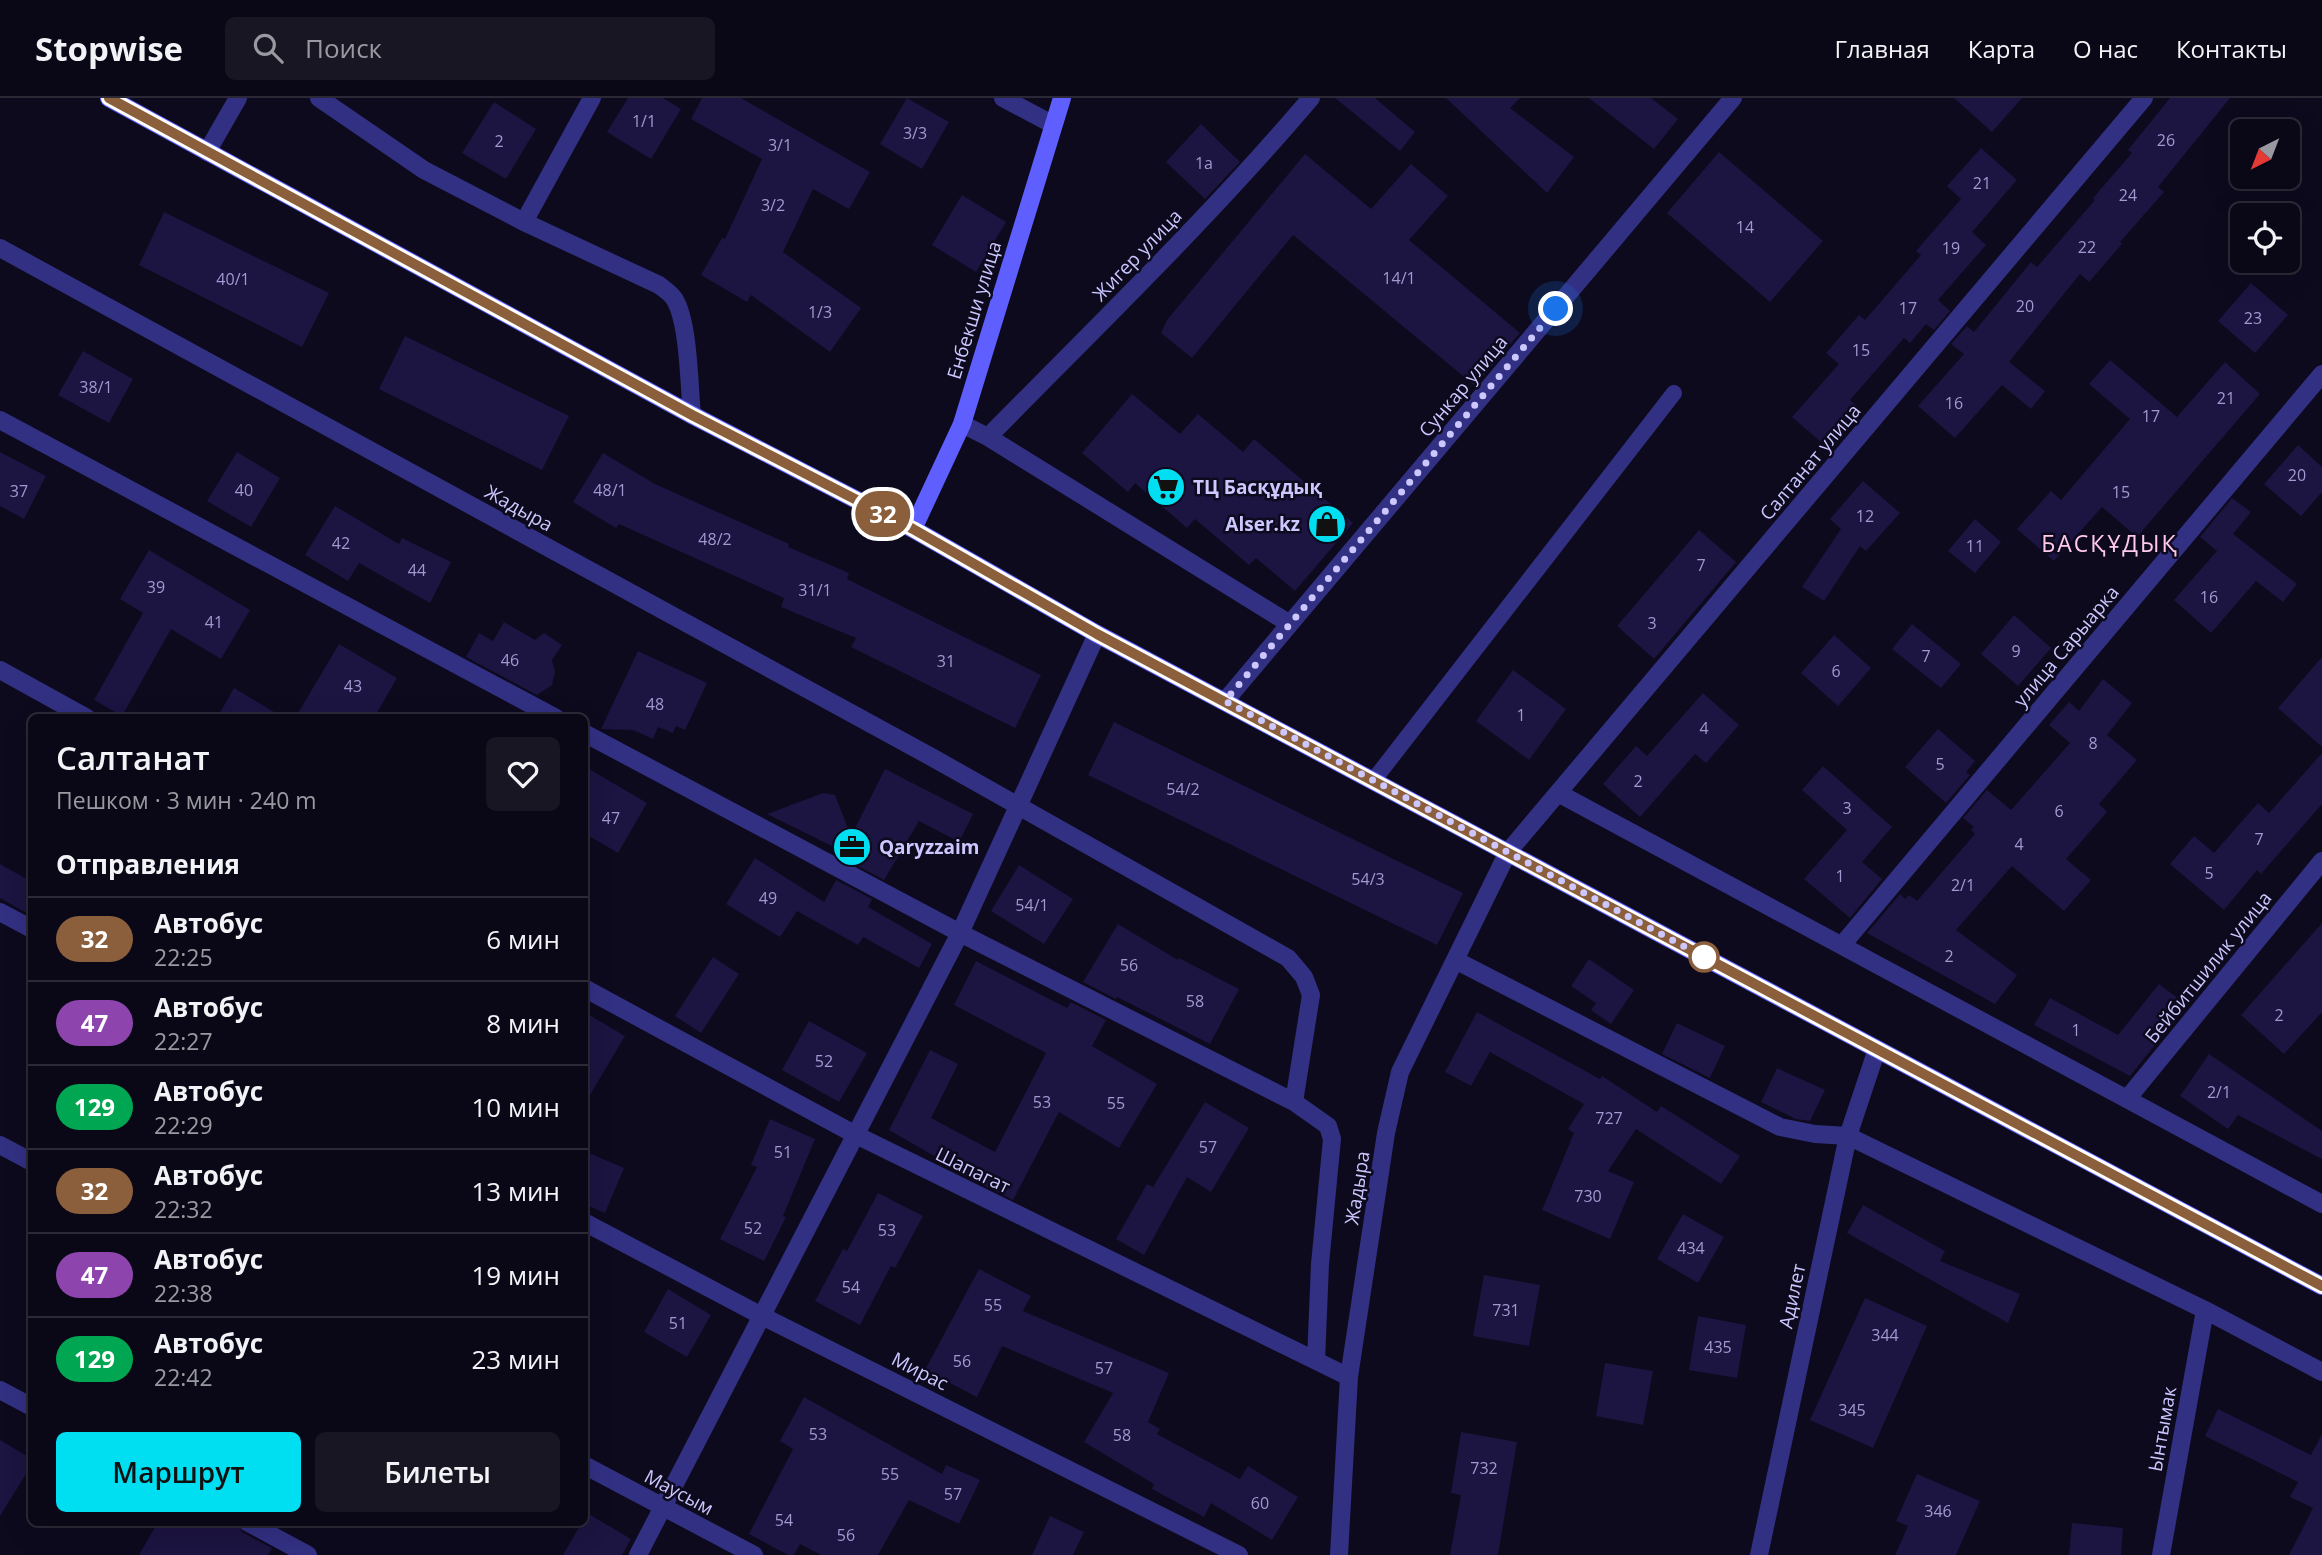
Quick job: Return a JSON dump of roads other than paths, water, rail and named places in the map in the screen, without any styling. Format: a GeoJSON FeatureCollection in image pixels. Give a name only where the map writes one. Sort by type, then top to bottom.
{"type":"FeatureCollection","features":[{"type":"Feature","properties":{"kind":"main road"},"geometry":{"type":"LineString","coordinates":[[109,98],[692,415],[913,529],[1097,634],[2322,1286]]}},
{"type":"Feature","properties":{"kind":"main road","name":"Енбекши улица"},"geometry":{"type":"LineString","coordinates":[[913,529],[962,424],[1062,98]]}},
{"type":"Feature","properties":{"kind":"street"},"geometry":{"type":"LineString","coordinates":[[208,152],[238,98]]}},
{"type":"Feature","properties":{"kind":"street"},"geometry":{"type":"LineString","coordinates":[[319,98],[424,170],[524,222],[659,285],[675,299],[684,332],[692,415]]}},
{"type":"Feature","properties":{"kind":"street"},"geometry":{"type":"LineString","coordinates":[[524,222],[592,98]]}},
{"type":"Feature","properties":{"kind":"street"},"geometry":{"type":"LineString","coordinates":[[1003,98],[1052,124]]}},
{"type":"Feature","properties":{"kind":"street","name":"Жигер улица"},"geometry":{"type":"LineString","coordinates":[[988,437],[1139,284],[1311,98]]}},
{"type":"Feature","properties":{"kind":"street","name":"Сункар улица"},"geometry":{"type":"LineString","coordinates":[[1225,701],[1733,98]]}},
{"type":"Feature","properties":{"kind":"street","name":"Салтанат улица"},"geometry":{"type":"LineString","coordinates":[[1508,852],[2144,98]]}},
{"type":"Feature","properties":{"kind":"street","name":"Жадыра"},"geometry":{"type":"LineString","coordinates":[[0,248],[1017,806],[1288,958],[1304,977],[1311,995],[1294,1102]]}},
{"type":"Feature","properties":{"kind":"street","name":"улица Сарыарка"},"geometry":{"type":"LineString","coordinates":[[1842,945],[2322,374]]}},
{"type":"Feature","properties":{"kind":"street"},"geometry":{"type":"LineString","coordinates":[[0,420],[549,714]]}},
{"type":"Feature","properties":{"kind":"street"},"geometry":{"type":"LineString","coordinates":[[962,424],[988,437],[1290,624]]}},
{"type":"Feature","properties":{"kind":"street"},"geometry":{"type":"LineString","coordinates":[[638,1555],[960,933],[1097,634]]}},
{"type":"Feature","properties":{"kind":"street"},"geometry":{"type":"LineString","coordinates":[[0,670],[80,714]]}},
{"type":"Feature","properties":{"kind":"street"},"geometry":{"type":"LineString","coordinates":[[588,735],[960,933],[1294,1102],[1328,1126],[1332,1139],[1320,1264],[1316,1361]]}},
{"type":"Feature","properties":{"kind":"street"},"geometry":{"type":"LineString","coordinates":[[1558,793],[2322,1204]]}},
{"type":"Feature","properties":{"kind":"street","name":"Жадыра"},"geometry":{"type":"LineString","coordinates":[[1339,1555],[1346,1470],[1349,1377],[1386,1132],[1400,1072],[1508,852]]}},
{"type":"Feature","properties":{"kind":"street","name":"Бейбитшилик улица"},"geometry":{"type":"LineString","coordinates":[[2127,1099],[2322,861]]}},
{"type":"Feature","properties":{"kind":"street"},"geometry":{"type":"LineString","coordinates":[[0,912],[28,927]]}},
{"type":"Feature","properties":{"kind":"street"},"geometry":{"type":"LineString","coordinates":[[1455,960],[1780,1127],[1815,1134],[1848,1136],[2205,1310],[2322,1372]]}},
{"type":"Feature","properties":{"kind":"street","name":"Шапагат"},"geometry":{"type":"LineString","coordinates":[[588,990],[856,1135],[1349,1377]]}},
{"type":"Feature","properties":{"kind":"street","name":"Адилет"},"geometry":{"type":"LineString","coordinates":[[1759,1555],[1848,1136],[1877,1049]]}},
{"type":"Feature","properties":{"kind":"street"},"geometry":{"type":"LineString","coordinates":[[0,1145],[28,1160]]}},
{"type":"Feature","properties":{"kind":"street","name":"Мирас"},"geometry":{"type":"LineString","coordinates":[[588,1224],[762,1316],[1239,1555]]}},
{"type":"Feature","properties":{"kind":"street","name":"Ынтымак"},"geometry":{"type":"LineString","coordinates":[[2161,1555],[2205,1310]]}},
{"type":"Feature","properties":{"kind":"street"},"geometry":{"type":"LineString","coordinates":[[0,1390],[28,1405]]}},
{"type":"Feature","properties":{"kind":"street","name":"Маусым"},"geometry":{"type":"LineString","coordinates":[[588,1467],[754,1555]]}},
{"type":"Feature","properties":{"kind":"street"},"geometry":{"type":"LineString","coordinates":[[254,1526],[308,1555]]}},
{"type":"Feature","properties":{"kind":"lane"},"geometry":{"type":"LineString","coordinates":[[1373,780],[1674,393]]}},
{"type":"Feature","properties":{"kind":"place","name":"ТЦ Басқұдық"},"geometry":{"type":"Point","coordinates":[1166,487]}},
{"type":"Feature","properties":{"kind":"place","name":"Alser.kz"},"geometry":{"type":"Point","coordinates":[1327,524]}},
{"type":"Feature","properties":{"kind":"place","name":"Qaryzzaim"},"geometry":{"type":"Point","coordinates":[852,847]}},
{"type":"Feature","properties":{"kind":"district","name":"БАСҚҰДЫҚ"},"geometry":{"type":"Point","coordinates":[2110,543]}}]}
